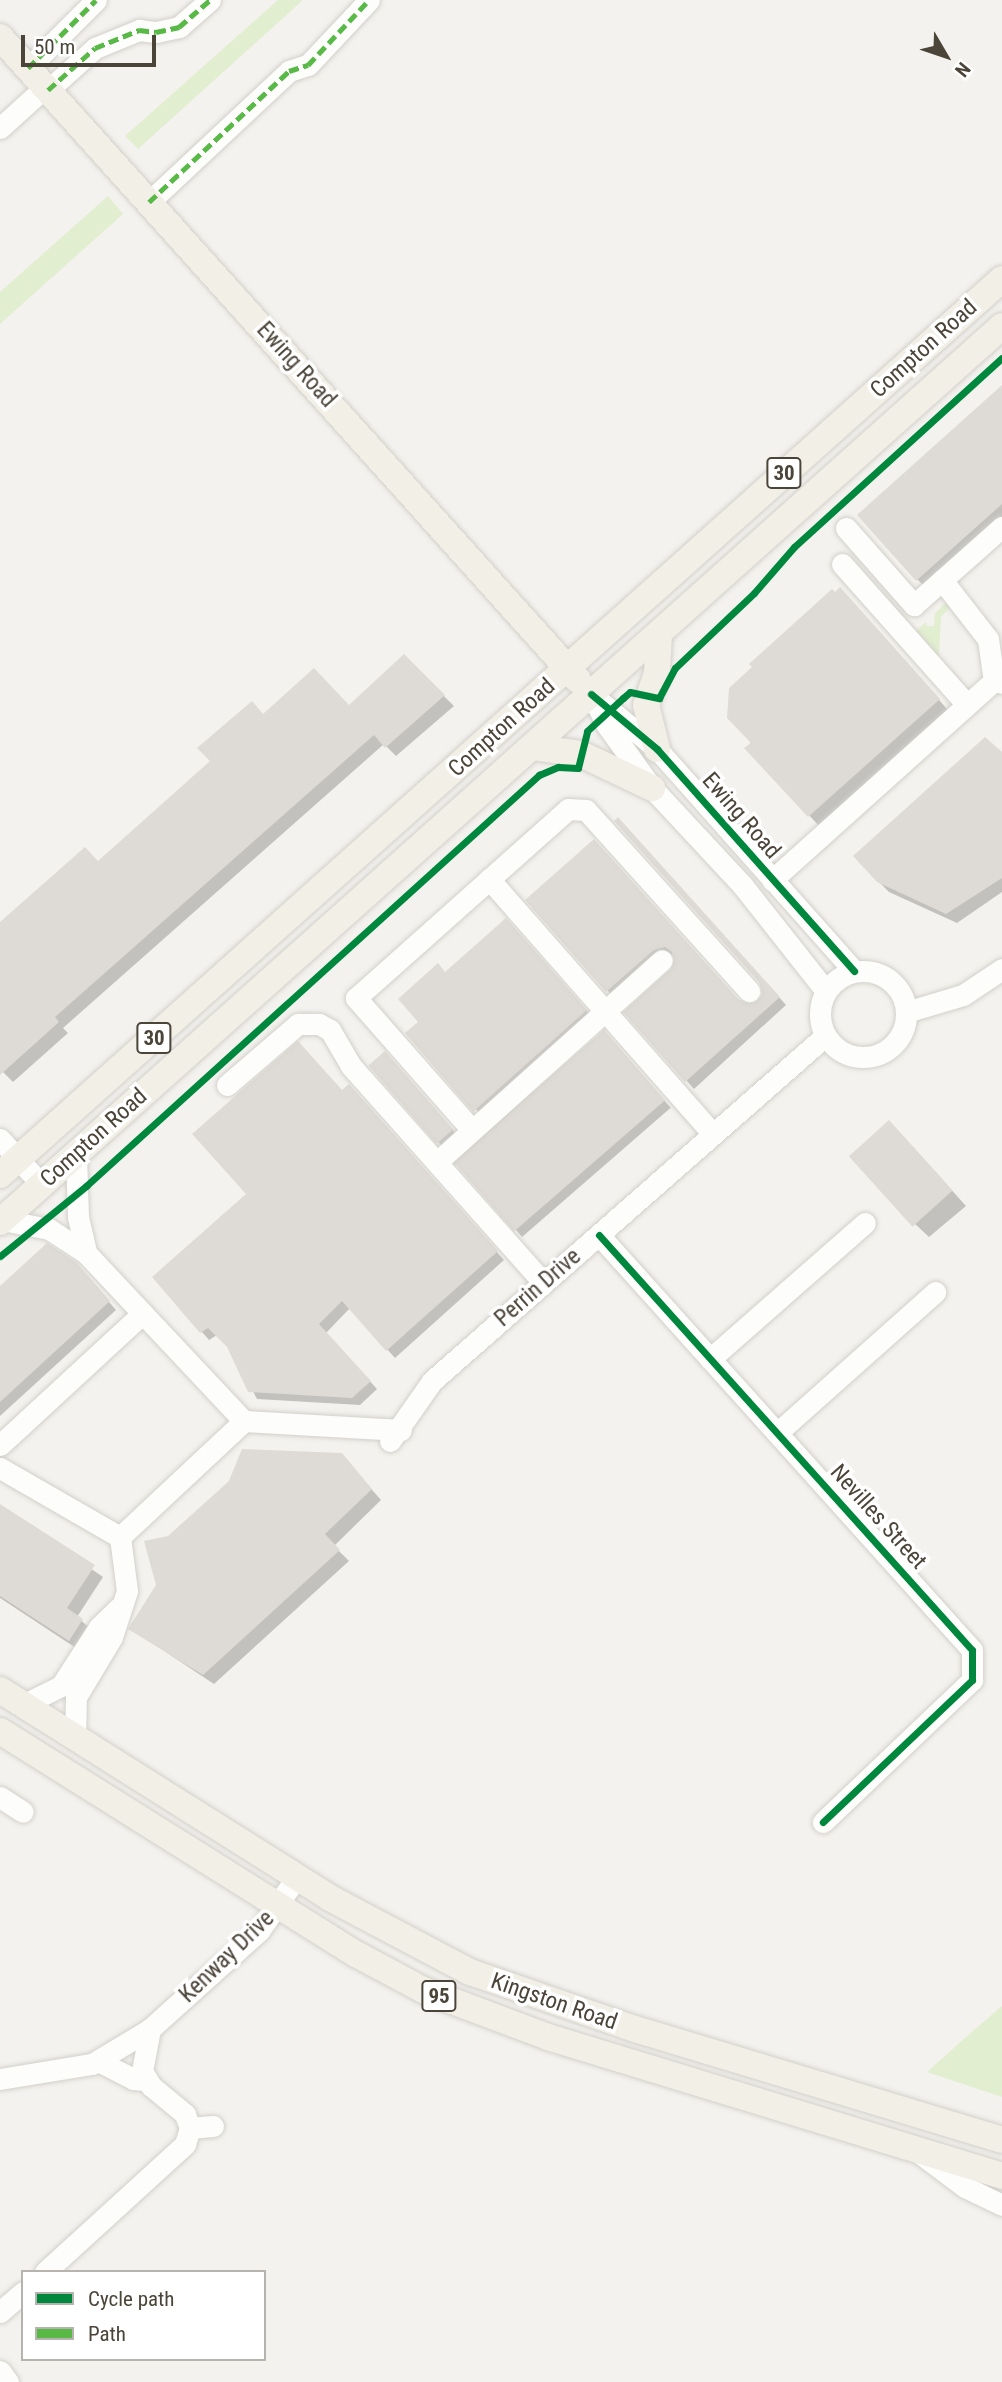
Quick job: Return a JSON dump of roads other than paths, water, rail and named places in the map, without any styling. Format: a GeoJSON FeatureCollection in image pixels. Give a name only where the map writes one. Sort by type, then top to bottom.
{"type":"FeatureCollection","features":[{"type":"Feature","properties":{"kind":"main road","name":"Ewing Road"},"geometry":{"type":"LineString","coordinates":[[0,37],[592,694]]}},
{"type":"Feature","properties":{"kind":"main road","name":"Compton Road"},"geometry":{"type":"LineString","coordinates":[[9,1167],[1002,279]]}},
{"type":"Feature","properties":{"kind":"main road","name":"Compton Road"},"geometry":{"type":"LineString","coordinates":[[1,1221],[1002,326]]}},
{"type":"Feature","properties":{"kind":"main road"},"geometry":{"type":"LineString","coordinates":[[657,749],[646,705],[657,673],[659,633]]}},
{"type":"Feature","properties":{"kind":"main road"},"geometry":{"type":"LineString","coordinates":[[532,747],[581,754],[652,788]]}},
{"type":"Feature","properties":{"kind":"main road","name":"Kingston Road"},"geometry":{"type":"LineString","coordinates":[[0,1690],[296,1878],[400,1938],[503,1985],[1002,2140]]}},
{"type":"Feature","properties":{"kind":"main road","name":"Kingston Road"},"geometry":{"type":"LineString","coordinates":[[0,1731],[279,1906],[412,1984],[500,2021],[1002,2176]]}},
{"type":"Feature","properties":{"kind":"street"},"geometry":{"type":"LineString","coordinates":[[0,128],[40,82],[96,0]]}},
{"type":"Feature","properties":{"kind":"street"},"geometry":{"type":"LineString","coordinates":[[40,82],[95,48],[139,30],[156,32],[179,27],[210,0]]}},
{"type":"Feature","properties":{"kind":"street"},"geometry":{"type":"LineString","coordinates":[[149,202],[289,71],[307,65],[369,0]]}},
{"type":"Feature","properties":{"kind":"street"},"geometry":{"type":"LineString","coordinates":[[846,528],[914,605],[1002,527]]}},
{"type":"Feature","properties":{"kind":"street"},"geometry":{"type":"LineString","coordinates":[[842,564],[967,705]]}},
{"type":"Feature","properties":{"kind":"street"},"geometry":{"type":"LineString","coordinates":[[772,880],[967,705],[1000,681],[995,633],[942,580]]}},
{"type":"Feature","properties":{"kind":"street","name":"Ewing Road"},"geometry":{"type":"LineString","coordinates":[[592,694],[657,749],[854,971]]}},
{"type":"Feature","properties":{"kind":"street","name":"Ewing Road"},"geometry":{"type":"LineString","coordinates":[[592,694],[606,724],[652,788],[743,886],[826,991]]}},
{"type":"Feature","properties":{"kind":"street"},"geometry":{"type":"LineString","coordinates":[[472,1130],[356,998],[568,809],[586,810],[749,991]]}},
{"type":"Feature","properties":{"kind":"street"},"geometry":{"type":"LineString","coordinates":[[489,879],[713,1134]]}},
{"type":"Feature","properties":{"kind":"street"},"geometry":{"type":"LineString","coordinates":[[437,1162],[662,960]]}},
{"type":"Feature","properties":{"kind":"street"},"geometry":{"type":"LineString","coordinates":[[906,1012],[963,995],[1002,970]]}},
{"type":"Feature","properties":{"kind":"street"},"geometry":{"type":"LineString","coordinates":[[854,971],[871,971],[893,982],[906,1012],[898,1038],[877,1055],[849,1055],[825,1036],[819,1012],[826,991],[854,971]]}},
{"type":"Feature","properties":{"kind":"street"},"geometry":{"type":"LineString","coordinates":[[227,1085],[287,1031],[298,1024],[319,1024],[339,1040],[351,1066],[544,1283]]}},
{"type":"Feature","properties":{"kind":"street","name":"Perrin Drive"},"geometry":{"type":"LineString","coordinates":[[244,1421],[396,1436],[432,1381],[825,1036]]}},
{"type":"Feature","properties":{"kind":"street"},"geometry":{"type":"LineString","coordinates":[[0,1139],[9,1167],[42,1185]]}},
{"type":"Feature","properties":{"kind":"street"},"geometry":{"type":"LineString","coordinates":[[76,1154],[78,1217],[86,1253]]}},
{"type":"Feature","properties":{"kind":"street"},"geometry":{"type":"LineString","coordinates":[[1,1221],[49,1229],[86,1253],[141,1315],[244,1421],[120,1537]]}},
{"type":"Feature","properties":{"kind":"street"},"geometry":{"type":"LineString","coordinates":[[710,1359],[864,1223]]}},
{"type":"Feature","properties":{"kind":"street","name":"Nevilles Street"},"geometry":{"type":"LineString","coordinates":[[599,1235],[972,1650],[972,1680],[823,1822]]}},
{"type":"Feature","properties":{"kind":"street"},"geometry":{"type":"LineString","coordinates":[[777,1433],[935,1292]]}},
{"type":"Feature","properties":{"kind":"street"},"geometry":{"type":"LineString","coordinates":[[0,1445],[141,1315]]}},
{"type":"Feature","properties":{"kind":"street"},"geometry":{"type":"LineString","coordinates":[[0,1468],[120,1537]]}},
{"type":"Feature","properties":{"kind":"street"},"geometry":{"type":"LineString","coordinates":[[75,1737],[76,1697],[112,1637],[128,1582],[120,1537]]}},
{"type":"Feature","properties":{"kind":"street"},"geometry":{"type":"LineString","coordinates":[[23,1705],[61,1686],[99,1627],[119,1608]]}},
{"type":"Feature","properties":{"kind":"street"},"geometry":{"type":"LineString","coordinates":[[0,1797],[23,1812]]}},
{"type":"Feature","properties":{"kind":"street","name":"Kenway Drive"},"geometry":{"type":"LineString","coordinates":[[0,2079],[98,2062],[150,2029],[250,1939],[279,1906],[296,1878]]}},
{"type":"Feature","properties":{"kind":"street"},"geometry":{"type":"LineString","coordinates":[[145,2080],[141,2066],[150,2029]]}},
{"type":"Feature","properties":{"kind":"street"},"geometry":{"type":"LineString","coordinates":[[98,2062],[133,2079],[145,2080],[179,2106],[190,2128]]}},
{"type":"Feature","properties":{"kind":"street"},"geometry":{"type":"LineString","coordinates":[[190,2128],[214,2126]]}},
{"type":"Feature","properties":{"kind":"street"},"geometry":{"type":"LineString","coordinates":[[47,2270],[179,2151],[190,2128]]}},
{"type":"Feature","properties":{"kind":"street","name":"Kingston Road"},"geometry":{"type":"LineString","coordinates":[[914,2149],[965,2187],[1002,2205]]}},
{"type":"Feature","properties":{"kind":"street"},"geometry":{"type":"LineString","coordinates":[[0,2312],[21,2294]]}},
{"type":"Feature","properties":{"kind":"street"},"geometry":{"type":"LineString","coordinates":[[0,2371],[8,2382]]}}]}
